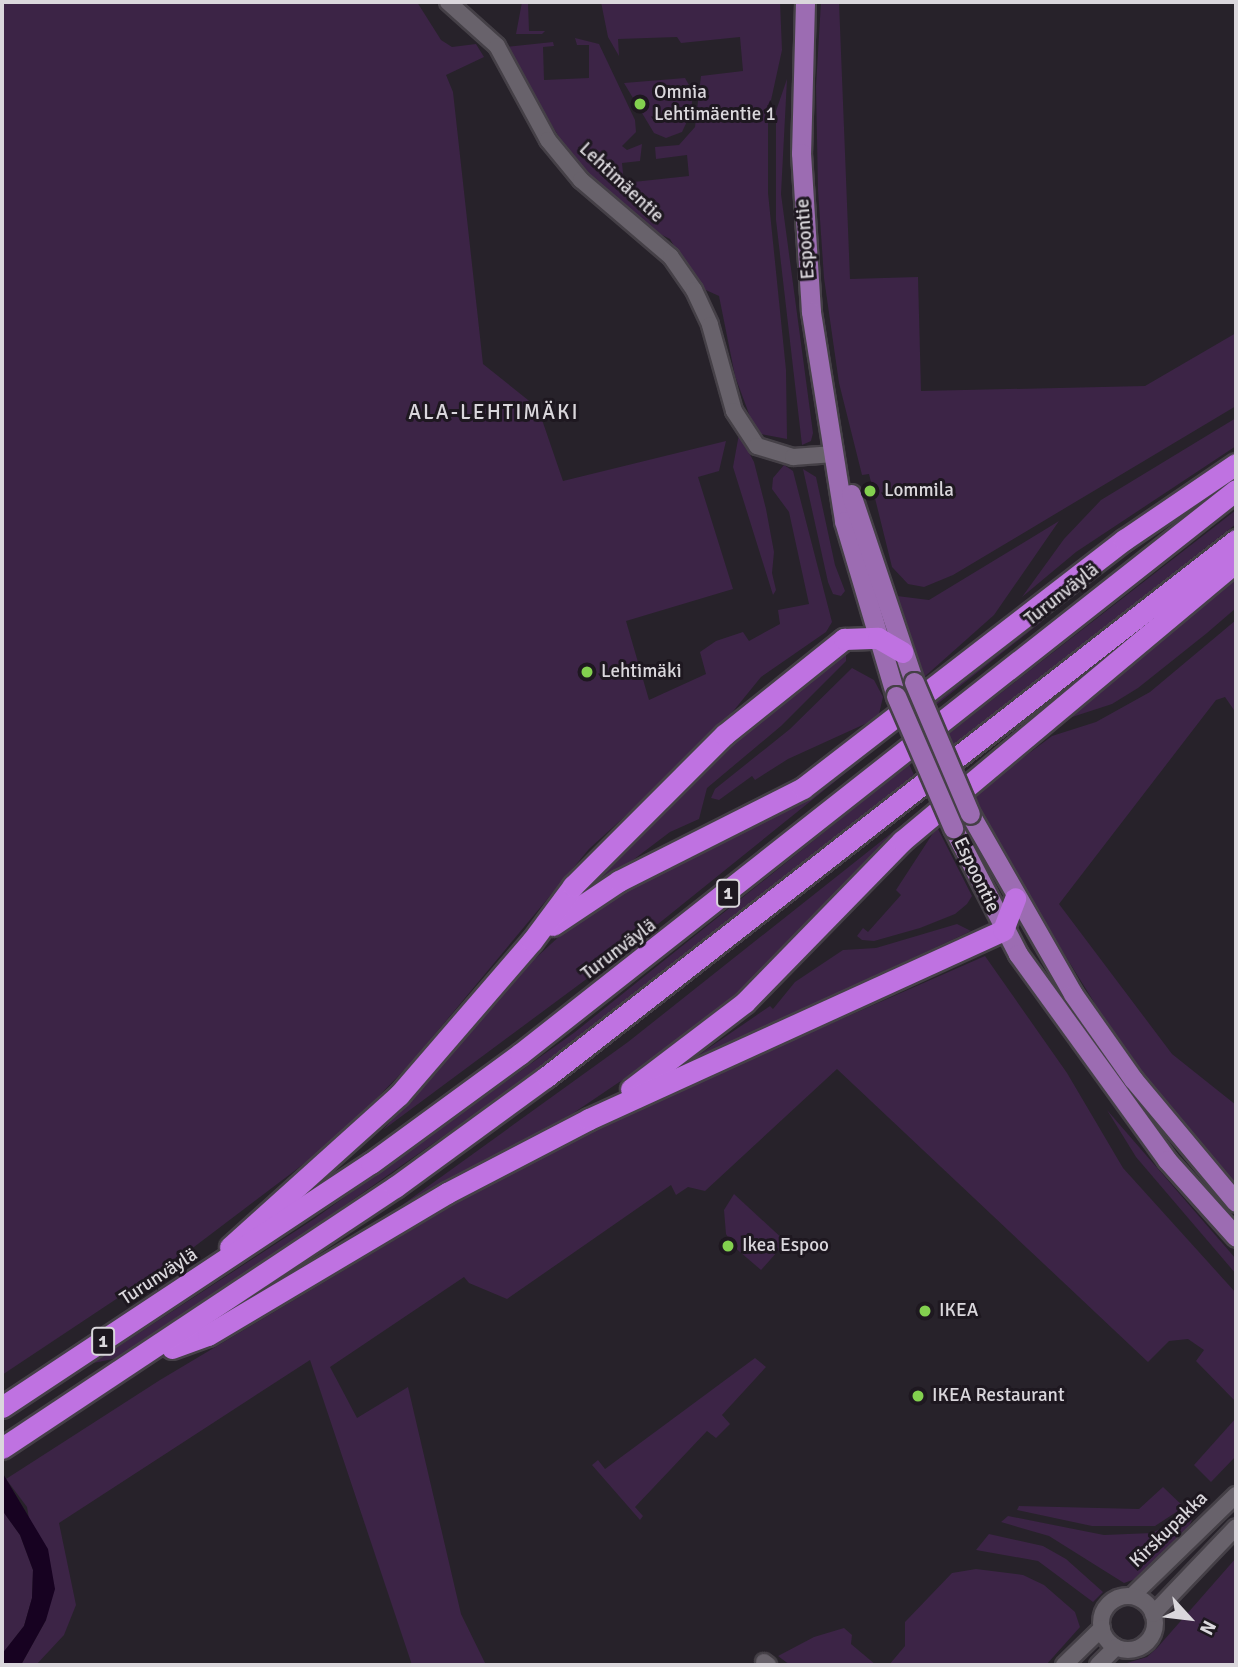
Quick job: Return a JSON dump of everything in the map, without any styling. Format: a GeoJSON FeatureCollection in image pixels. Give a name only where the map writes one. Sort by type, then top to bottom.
{"type":"FeatureCollection","features":[{"type":"Feature","properties":{"kind":"highway"},"geometry":{"type":"LineString","coordinates":[[532,941],[619,881],[737,825],[803,788],[1124,540],[1236,464]]}},
{"type":"Feature","properties":{"kind":"highway","name":"Turunväylä"},"geometry":{"type":"LineString","coordinates":[[2,1407],[371,1163],[542,1037],[1236,490]]}},
{"type":"Feature","properties":{"kind":"highway","name":"1"},"geometry":{"type":"LineString","coordinates":[[2,1448],[144,1357],[395,1188],[546,1077],[1236,540]]}},
{"type":"Feature","properties":{"kind":"highway"},"geometry":{"type":"LineString","coordinates":[[589,1119],[745,1002],[902,841],[1236,562]]}},
{"type":"Feature","properties":{"kind":"highway"},"geometry":{"type":"LineString","coordinates":[[205,1274],[254,1221],[339,1153],[399,1095],[532,941],[573,886],[724,736],[844,639],[878,638],[902,652]]}},
{"type":"Feature","properties":{"kind":"highway"},"geometry":{"type":"LineString","coordinates":[[144,1357],[208,1335],[447,1193],[589,1119],[1003,930],[1015,898]]}},
{"type":"Feature","properties":{"kind":"main road","name":"Espoontie"},"geometry":{"type":"LineString","coordinates":[[803,8],[804,234],[844,521],[896,696],[953,828],[1003,930],[1118,1096],[1167,1160],[1236,1237]]}},
{"type":"Feature","properties":{"kind":"main road","name":"Espoontie"},"geometry":{"type":"LineString","coordinates":[[834,454],[914,682],[970,814],[1015,898],[1073,994],[1133,1079],[1236,1202]]}},
{"type":"Feature","properties":{"kind":"street","name":"Lehtimäentie"},"geometry":{"type":"LineString","coordinates":[[447,2],[497,46],[548,140],[581,180],[671,257],[694,289],[710,325],[734,411],[757,446],[769,453],[834,454]]}},
{"type":"Feature","properties":{"kind":"street","name":"Kirskupakka"},"geometry":{"type":"LineString","coordinates":[[1132,1596],[1236,1495]]}},
{"type":"Feature","properties":{"kind":"street"},"geometry":{"type":"LineString","coordinates":[[1153,1614],[1236,1527]]}},
{"type":"Feature","properties":{"kind":"street"},"geometry":{"type":"LineString","coordinates":[[1064,1665],[1102,1628],[1108,1605],[1132,1596],[1145,1602],[1153,1614],[1154,1630],[1145,1643],[1131,1649],[1116,1647],[1102,1628]]}},
{"type":"Feature","properties":{"kind":"street"},"geometry":{"type":"LineString","coordinates":[[1098,1665],[1116,1647]]}},
{"type":"Feature","properties":{"kind":"shaded area"},"geometry":{"type":"Polygon","coordinates":[[[2,2],[417,2],[441,40],[452,47],[476,44],[484,57],[446,75],[453,92],[483,364],[538,408],[563,481],[726,441],[719,471],[698,477],[733,589],[626,621],[649,700],[706,674],[700,652],[716,641],[743,632],[749,641],[780,624],[778,610],[809,604],[789,512],[772,489],[773,478],[784,465],[793,471],[832,622],[826,632],[761,677],[713,736],[589,849],[410,1064],[338,1138],[190,1250],[2,1375],[2,2]]]}},
{"type":"Feature","properties":{"kind":"shaded area"},"geometry":{"type":"Polygon","coordinates":[[[522,2],[543,2],[528,3],[529,31],[545,31],[542,34],[516,34],[522,2]]]}},
{"type":"Feature","properties":{"kind":"shaded area"},"geometry":{"type":"Polygon","coordinates":[[[601,2],[780,2],[782,50],[768,114],[768,193],[786,370],[787,439],[756,433],[735,376],[719,296],[697,286],[670,239],[658,233],[649,235],[571,157],[505,47],[553,42],[554,46],[543,47],[544,80],[589,78],[589,45],[577,45],[575,38],[599,44],[635,120],[636,132],[622,146],[627,150],[642,144],[640,161],[622,163],[624,183],[689,176],[687,155],[656,159],[655,147],[679,145],[695,127],[701,76],[743,71],[740,37],[681,43],[677,37],[618,39],[619,56],[608,37],[601,2]]]}},
{"type":"Feature","properties":{"kind":"shaded area"},"geometry":{"type":"Polygon","coordinates":[[[821,2],[839,2],[850,279],[918,277],[921,391],[1145,386],[1236,333],[1236,406],[953,575],[924,587],[908,584],[892,567],[869,474],[862,475],[839,383],[824,278],[818,190],[816,86],[821,2]]]}},
{"type":"Feature","properties":{"kind":"shaded area"},"geometry":{"type":"Polygon","coordinates":[[[685,78],[693,92],[691,113],[682,132],[666,138],[654,133],[624,83],[685,78]]]}},
{"type":"Feature","properties":{"kind":"shaded area"},"geometry":{"type":"Polygon","coordinates":[[[787,79],[781,194],[813,433],[811,441],[802,445],[776,220],[776,111],[787,79]]]}},
{"type":"Feature","properties":{"kind":"shaded area"},"geometry":{"type":"Polygon","coordinates":[[[1236,418],[1236,446],[1076,552],[1022,597],[1064,539],[1101,500],[1236,418]]]}},
{"type":"Feature","properties":{"kind":"shaded area"},"geometry":{"type":"Polygon","coordinates":[[[739,434],[754,462],[766,509],[774,552],[772,573],[776,590],[773,595],[733,467],[739,434]]]}},
{"type":"Feature","properties":{"kind":"shaded area"},"geometry":{"type":"Polygon","coordinates":[[[803,469],[816,477],[835,565],[845,591],[841,596],[833,594],[828,582],[803,469]]]}},
{"type":"Feature","properties":{"kind":"shaded area"},"geometry":{"type":"Polygon","coordinates":[[[1236,510],[1236,524],[948,750],[943,738],[1236,510]]]}},
{"type":"Feature","properties":{"kind":"shaded area"},"geometry":{"type":"Polygon","coordinates":[[[1059,521],[994,615],[922,679],[897,596],[929,600],[1059,521]]]}},
{"type":"Feature","properties":{"kind":"shaded area"},"geometry":{"type":"Polygon","coordinates":[[[1236,577],[1236,608],[1207,633],[1138,688],[1112,704],[1066,719],[1236,577]]]}},
{"type":"Feature","properties":{"kind":"shaded area"},"geometry":{"type":"Polygon","coordinates":[[[1075,589],[1040,623],[931,709],[928,703],[1075,589]]]}},
{"type":"Feature","properties":{"kind":"shaded area"},"geometry":{"type":"Polygon","coordinates":[[[1236,620],[1236,713],[1225,697],[1216,700],[1059,904],[1172,1054],[1236,1105],[1236,1187],[1186,1131],[1095,1011],[1094,1002],[968,799],[1052,736],[1096,722],[1150,692],[1236,620]]]}},
{"type":"Feature","properties":{"kind":"shaded area"},"geometry":{"type":"Polygon","coordinates":[[[846,654],[846,661],[781,726],[707,788],[699,819],[670,832],[625,866],[595,882],[594,877],[671,800],[782,700],[846,654]]]}},
{"type":"Feature","properties":{"kind":"shaded area"},"geometry":{"type":"Polygon","coordinates":[[[852,668],[874,680],[883,697],[878,718],[788,759],[755,780],[752,776],[719,800],[711,798],[715,789],[790,729],[852,668]]]}},
{"type":"Feature","properties":{"kind":"shaded area"},"geometry":{"type":"Polygon","coordinates":[[[889,738],[627,949],[383,1130],[517,975],[586,912],[793,806],[889,738]]]}},
{"type":"Feature","properties":{"kind":"shaded area"},"geometry":{"type":"Polygon","coordinates":[[[909,764],[915,777],[569,1048],[217,1295],[118,1358],[93,1363],[314,1219],[575,1032],[909,764]]]}},
{"type":"Feature","properties":{"kind":"shaded area"},"geometry":{"type":"Polygon","coordinates":[[[923,808],[925,811],[862,865],[756,976],[683,1039],[572,1114],[398,1208],[628,1042],[923,808]]]}},
{"type":"Feature","properties":{"kind":"shaded area"},"geometry":{"type":"Polygon","coordinates":[[[937,827],[972,896],[967,904],[955,914],[920,928],[874,941],[862,940],[857,936],[863,928],[868,932],[901,895],[896,890],[937,827]]]}},
{"type":"Feature","properties":{"kind":"shaded area"},"geometry":{"type":"Polygon","coordinates":[[[957,924],[971,931],[687,1063],[770,1006],[773,1009],[795,982],[843,950],[876,948],[957,924]]]}},
{"type":"Feature","properties":{"kind":"shaded area"},"geometry":{"type":"Polygon","coordinates":[[[985,956],[1067,1073],[1123,1168],[1236,1293],[1236,1402],[1196,1361],[1204,1350],[1188,1339],[1169,1341],[1148,1362],[837,1069],[705,1191],[688,1187],[676,1195],[671,1185],[507,1299],[469,1283],[464,1277],[330,1367],[357,1418],[408,1387],[461,1614],[486,1665],[412,1665],[310,1360],[59,1523],[76,1605],[64,1635],[36,1665],[21,1665],[46,1620],[27,1507],[6,1479],[160,1380],[492,1182],[659,1099],[985,956]]]}},
{"type":"Feature","properties":{"kind":"shaded area"},"geometry":{"type":"Polygon","coordinates":[[[1107,1110],[1236,1259],[1236,1274],[1136,1157],[1107,1110]]]}},
{"type":"Feature","properties":{"kind":"shaded area"},"geometry":{"type":"Polygon","coordinates":[[[734,1194],[786,1242],[761,1270],[733,1246],[726,1234],[724,1210],[734,1194]]]}},
{"type":"Feature","properties":{"kind":"shaded area"},"geometry":{"type":"Polygon","coordinates":[[[755,1358],[766,1367],[722,1415],[730,1424],[716,1438],[707,1431],[635,1507],[643,1516],[640,1520],[592,1465],[598,1460],[605,1469],[755,1358]]]}},
{"type":"Feature","properties":{"kind":"shaded area"},"geometry":{"type":"Polygon","coordinates":[[[1236,1418],[1236,1456],[1211,1482],[1194,1465],[1236,1418]]]}},
{"type":"Feature","properties":{"kind":"shaded area"},"geometry":{"type":"Polygon","coordinates":[[[2,1472],[48,1549],[55,1589],[46,1620],[21,1665],[2,1665],[2,1654],[24,1626],[32,1598],[33,1570],[20,1535],[2,1510],[2,1472]]]}},
{"type":"Feature","properties":{"kind":"shaded area"},"geometry":{"type":"Polygon","coordinates":[[[1163,1487],[1184,1507],[1155,1526],[1092,1526],[1017,1510],[1019,1506],[1139,1509],[1163,1487]]]}},
{"type":"Feature","properties":{"kind":"shaded area"},"geometry":{"type":"Polygon","coordinates":[[[2,1510],[20,1535],[33,1570],[32,1598],[24,1626],[2,1654],[2,1510]]]}},
{"type":"Feature","properties":{"kind":"shaded area"},"geometry":{"type":"Polygon","coordinates":[[[1187,1515],[1192,1520],[1185,1534],[1141,1577],[1124,1583],[1049,1536],[1001,1522],[1008,1516],[1104,1535],[1152,1533],[1187,1515]]]}},
{"type":"Feature","properties":{"kind":"shaded area"},"geometry":{"type":"Polygon","coordinates":[[[989,1534],[1043,1546],[1066,1559],[1103,1592],[1093,1602],[1038,1561],[976,1550],[989,1534]]]}},
{"type":"Feature","properties":{"kind":"shaded area"},"geometry":{"type":"Polygon","coordinates":[[[1236,1558],[1236,1665],[1120,1665],[1147,1657],[1157,1648],[1236,1558]]]}},
{"type":"Feature","properties":{"kind":"shaded area"},"geometry":{"type":"Polygon","coordinates":[[[976,1569],[1023,1575],[1044,1585],[1075,1612],[1080,1627],[1046,1665],[889,1665],[905,1646],[905,1622],[952,1573],[976,1569]]]}},
{"type":"Feature","properties":{"kind":"shaded area"},"geometry":{"type":"Polygon","coordinates":[[[844,1628],[852,1635],[851,1644],[876,1665],[790,1665],[778,1656],[814,1637],[844,1628]]]}},
{"type":"Feature","properties":{"kind":"place","name":"Omnia Lehtimäentie 1"},"geometry":{"type":"Point","coordinates":[640,104]}},
{"type":"Feature","properties":{"kind":"place","name":"Lommila"},"geometry":{"type":"Point","coordinates":[870,491]}},
{"type":"Feature","properties":{"kind":"place","name":"Lehtimäki"},"geometry":{"type":"Point","coordinates":[587,672]}},
{"type":"Feature","properties":{"kind":"place","name":"Ikea Espoo"},"geometry":{"type":"Point","coordinates":[728,1246]}},
{"type":"Feature","properties":{"kind":"place","name":"IKEA"},"geometry":{"type":"Point","coordinates":[925,1311]}},
{"type":"Feature","properties":{"kind":"place","name":"IKEA Restaurant"},"geometry":{"type":"Point","coordinates":[918,1396]}},
{"type":"Feature","properties":{"kind":"district","name":"ALA-LEHTIMÄKI"},"geometry":{"type":"Point","coordinates":[494,412]}}]}
